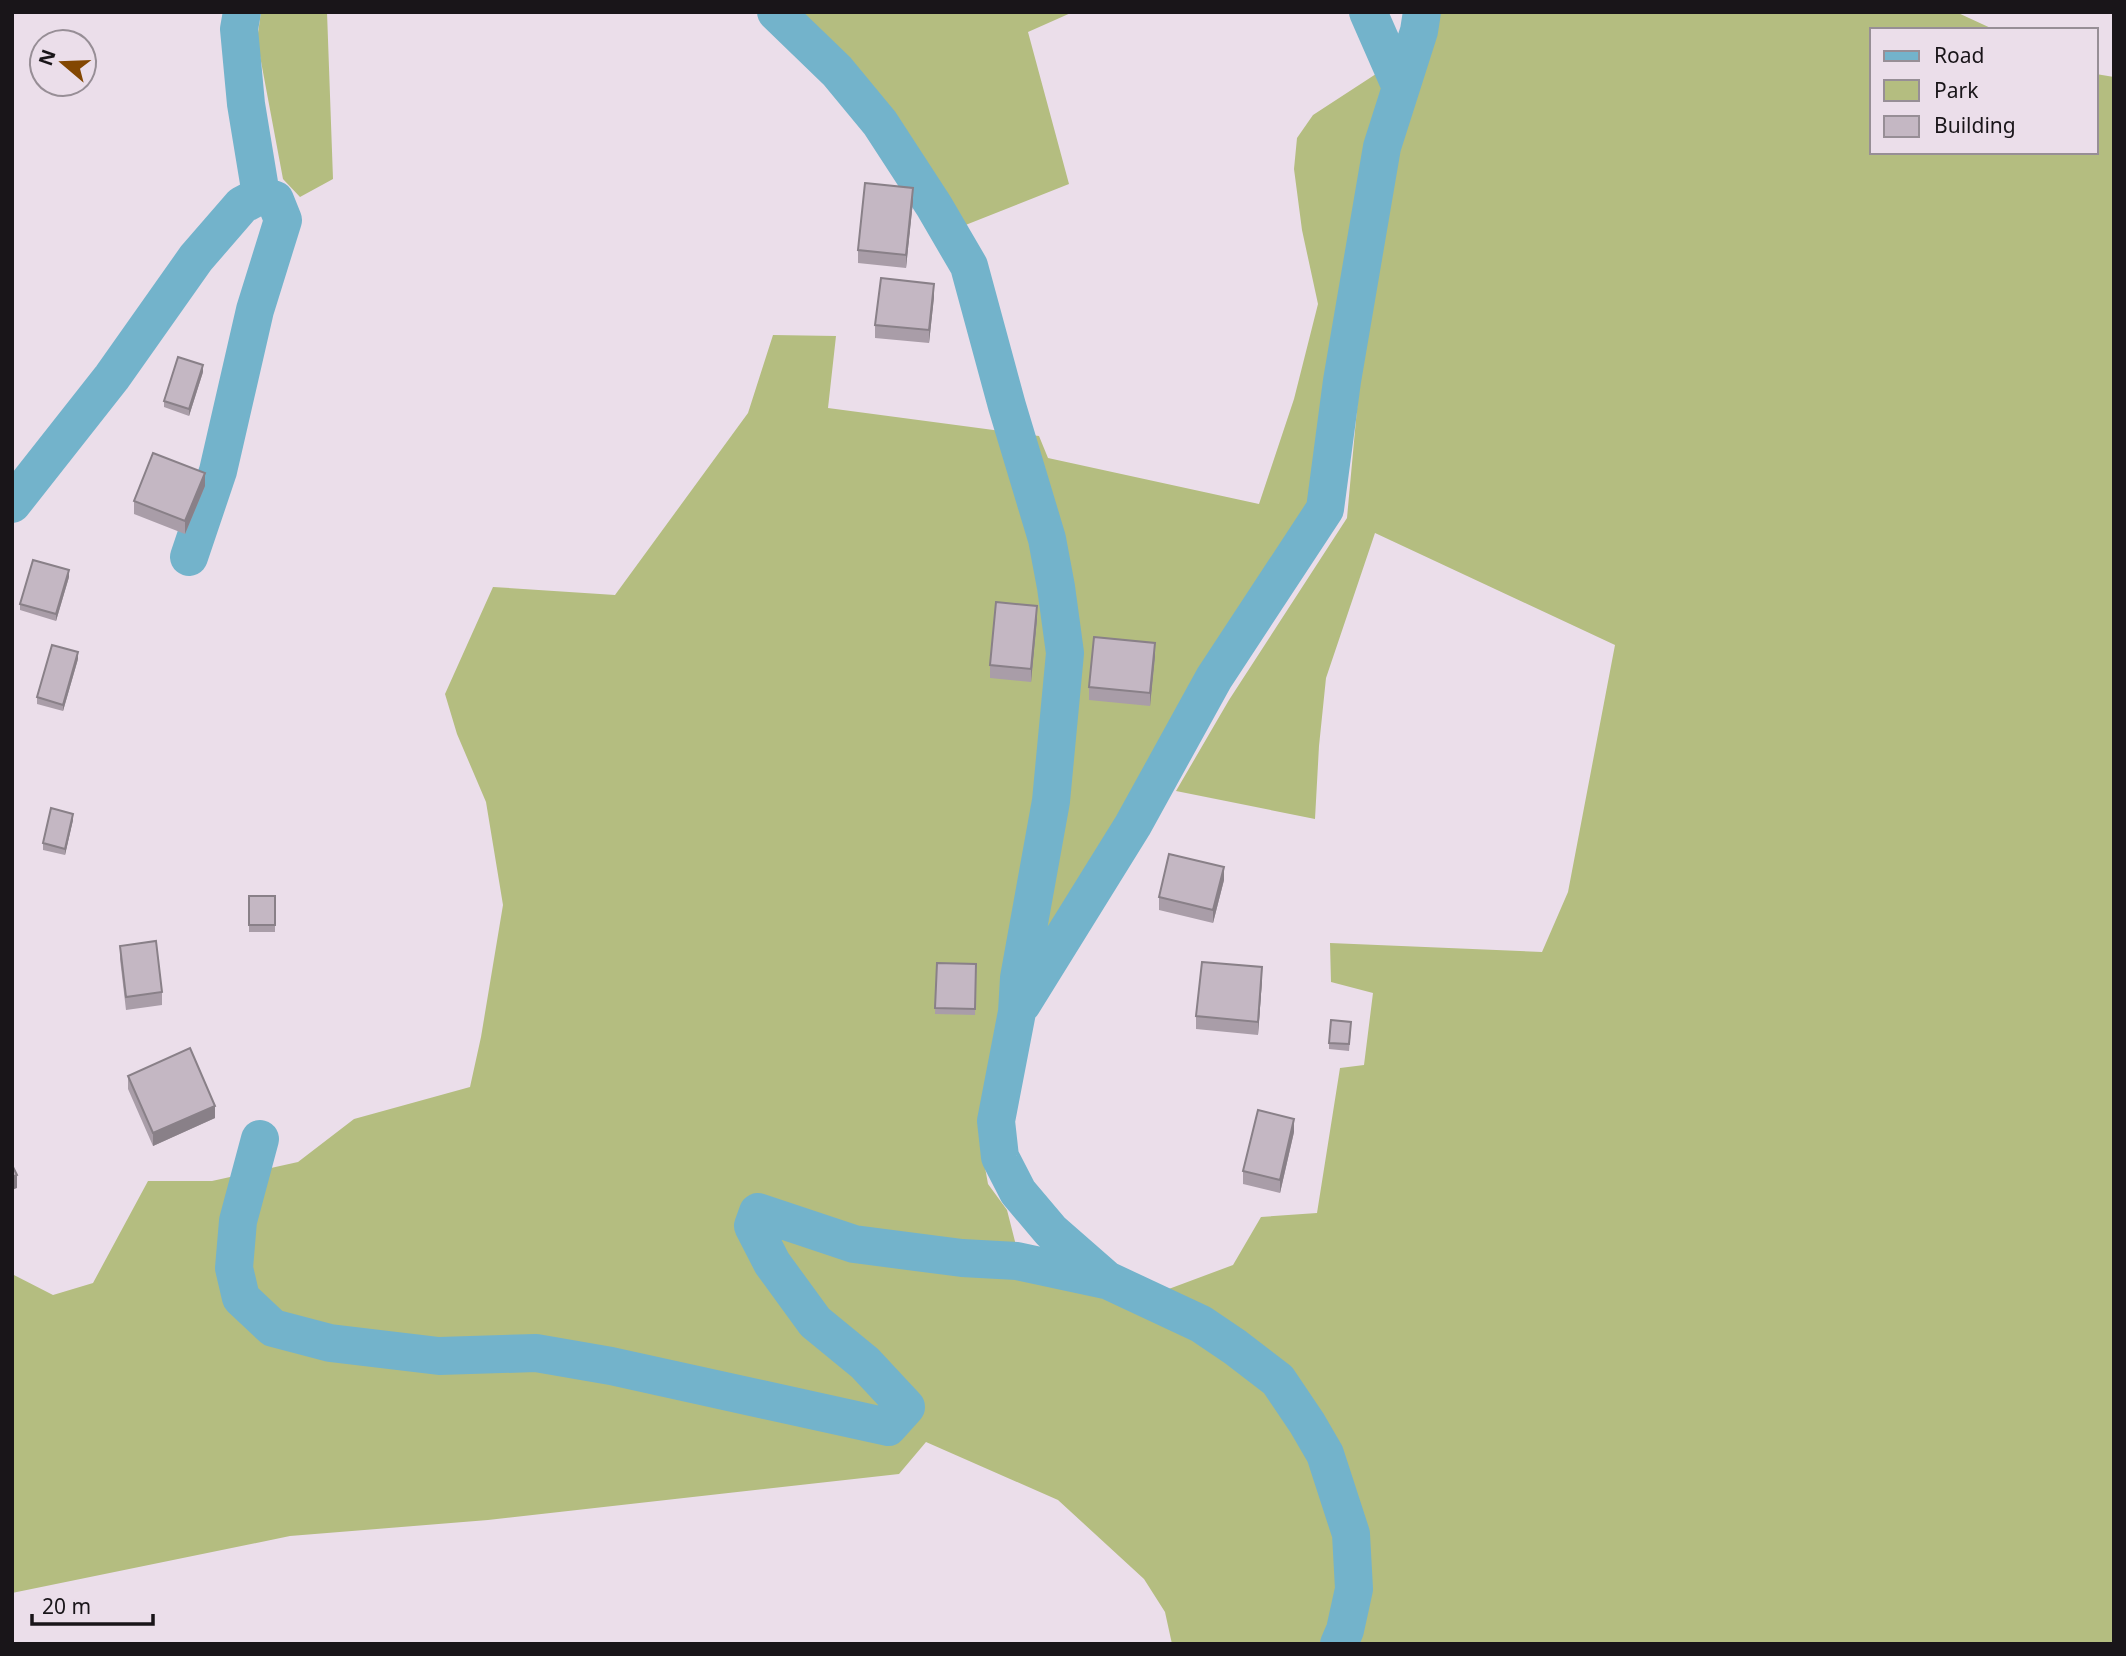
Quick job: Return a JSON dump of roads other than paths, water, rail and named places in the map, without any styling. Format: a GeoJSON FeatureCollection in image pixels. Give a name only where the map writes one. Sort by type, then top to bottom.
{"type":"FeatureCollection","features":[{"type":"Feature","properties":{"kind":"street"},"geometry":{"type":"LineString","coordinates":[[242,12],[239,29],[246,104],[261,195]]}},
{"type":"Feature","properties":{"kind":"street"},"geometry":{"type":"LineString","coordinates":[[776,12],[837,71],[880,123],[934,206],[969,267],[1046,539],[1065,653],[1051,802],[1019,978],[1017,1012],[996,1121],[1000,1157],[1018,1192],[1051,1231],[1107,1280]]}},
{"type":"Feature","properties":{"kind":"street"},"geometry":{"type":"LineString","coordinates":[[1368,12],[1400,85]]}},
{"type":"Feature","properties":{"kind":"street"},"geometry":{"type":"LineString","coordinates":[[1017,1012],[1133,825],[1214,678],[1325,509],[1342,381],[1382,147],[1419,31],[1422,12]]}},
{"type":"Feature","properties":{"kind":"street"},"geometry":{"type":"LineString","coordinates":[[12,504],[111,377],[196,258],[242,205],[261,195],[275,200],[283,220],[265,273],[218,471],[189,557]]}},
{"type":"Feature","properties":{"kind":"street"},"geometry":{"type":"LineString","coordinates":[[260,1139],[238,1221],[234,1268],[241,1298],[273,1328],[330,1343],[439,1356],[536,1353],[611,1366],[888,1427],[906,1408],[865,1363],[816,1322],[772,1263],[753,1226],[758,1212],[854,1244],[962,1258],[1017,1261],[1107,1280],[1201,1324],[1235,1347],[1278,1380],[1307,1423],[1325,1454],[1352,1534],[1353,1589],[1345,1630],[1339,1644]]}}]}
